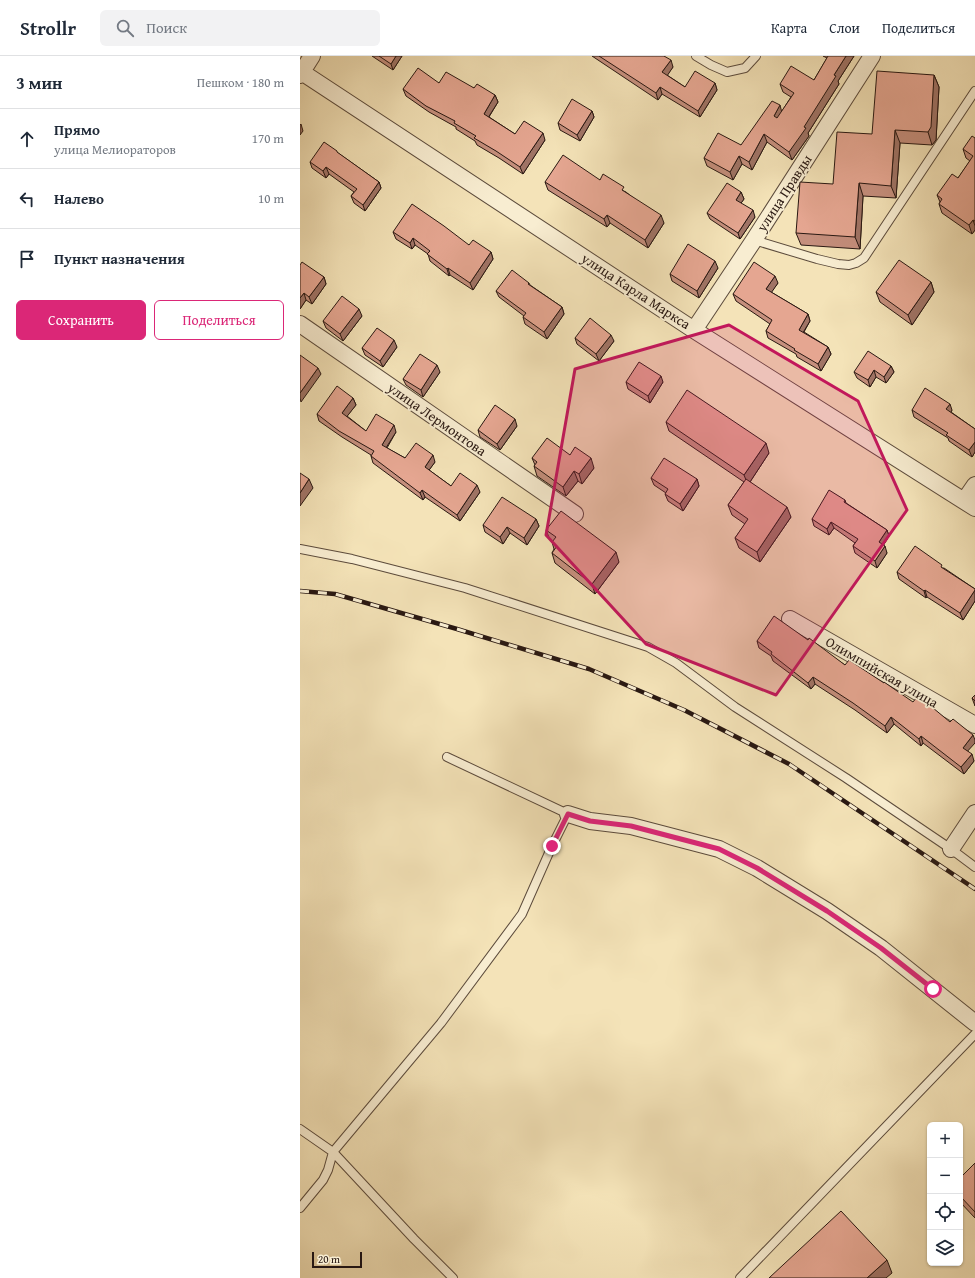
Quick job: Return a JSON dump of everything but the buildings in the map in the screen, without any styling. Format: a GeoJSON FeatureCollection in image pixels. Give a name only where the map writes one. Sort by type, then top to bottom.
{"type":"FeatureCollection","features":[{"type":"Feature","properties":{"kind":"street"},"geometry":{"type":"LineString","coordinates":[[301,73],[312,56]]}},
{"type":"Feature","properties":{"kind":"street","name":"улица Правды"},"geometry":{"type":"LineString","coordinates":[[694,330],[754,240],[872,56]]}},
{"type":"Feature","properties":{"kind":"street","name":"улица Карла Маркса"},"geometry":{"type":"LineString","coordinates":[[301,73],[694,330],[970,505]]}},
{"type":"Feature","properties":{"kind":"street","name":"улица Лермонтова"},"geometry":{"type":"LineString","coordinates":[[300,324],[575,514]]}},
{"type":"Feature","properties":{"kind":"street"},"geometry":{"type":"LineString","coordinates":[[970,505],[975,486]]}},
{"type":"Feature","properties":{"kind":"street","name":"Олимпийская улица"},"geometry":{"type":"LineString","coordinates":[[790,619],[975,725]]}},
{"type":"Feature","properties":{"kind":"street"},"geometry":{"type":"LineString","coordinates":[[951,849],[975,813]]}},
{"type":"Feature","properties":{"kind":"street"},"geometry":{"type":"LineString","coordinates":[[568,814],[590,821],[631,826],[719,849],[757,868],[827,911],[881,948],[975,1023]]}},
{"type":"Feature","properties":{"kind":"lane"},"geometry":{"type":"LineString","coordinates":[[696,56],[727,72],[745,68],[756,56]]}},
{"type":"Feature","properties":{"kind":"lane"},"geometry":{"type":"LineString","coordinates":[[754,240],[838,264],[849,265],[864,258],[975,91]]}},
{"type":"Feature","properties":{"kind":"lane"},"geometry":{"type":"LineString","coordinates":[[300,548],[352,559],[465,588],[648,647],[676,663],[735,707],[846,778],[975,867]]}},
{"type":"Feature","properties":{"kind":"lane"},"geometry":{"type":"LineString","coordinates":[[300,1208],[323,1180],[328,1170],[333,1152],[440,1023],[522,914],[568,814],[446,757]]}},
{"type":"Feature","properties":{"kind":"lane"},"geometry":{"type":"LineString","coordinates":[[740,1278],[975,1034]]}},
{"type":"Feature","properties":{"kind":"lane"},"geometry":{"type":"LineString","coordinates":[[300,1129],[333,1152],[414,1239],[453,1278]]}},
{"type":"Feature","properties":{"kind":"highlighted area"},"geometry":{"type":"Polygon","coordinates":[[[729,325],[858,401],[907,510],[776,695],[646,644],[546,535],[575,369],[729,325]]]}},
{"type":"Feature","properties":{"kind":"railway"},"geometry":{"type":"LineString","coordinates":[[300,591],[335,594],[589,669],[684,710],[789,764],[975,889]]}},
{"type":"Feature","properties":{"kind":"route"},"geometry":{"type":"LineString","coordinates":[[552,846],[568,814],[590,821],[631,826],[719,849],[757,868],[827,911],[881,948],[933,989]]}}]}
